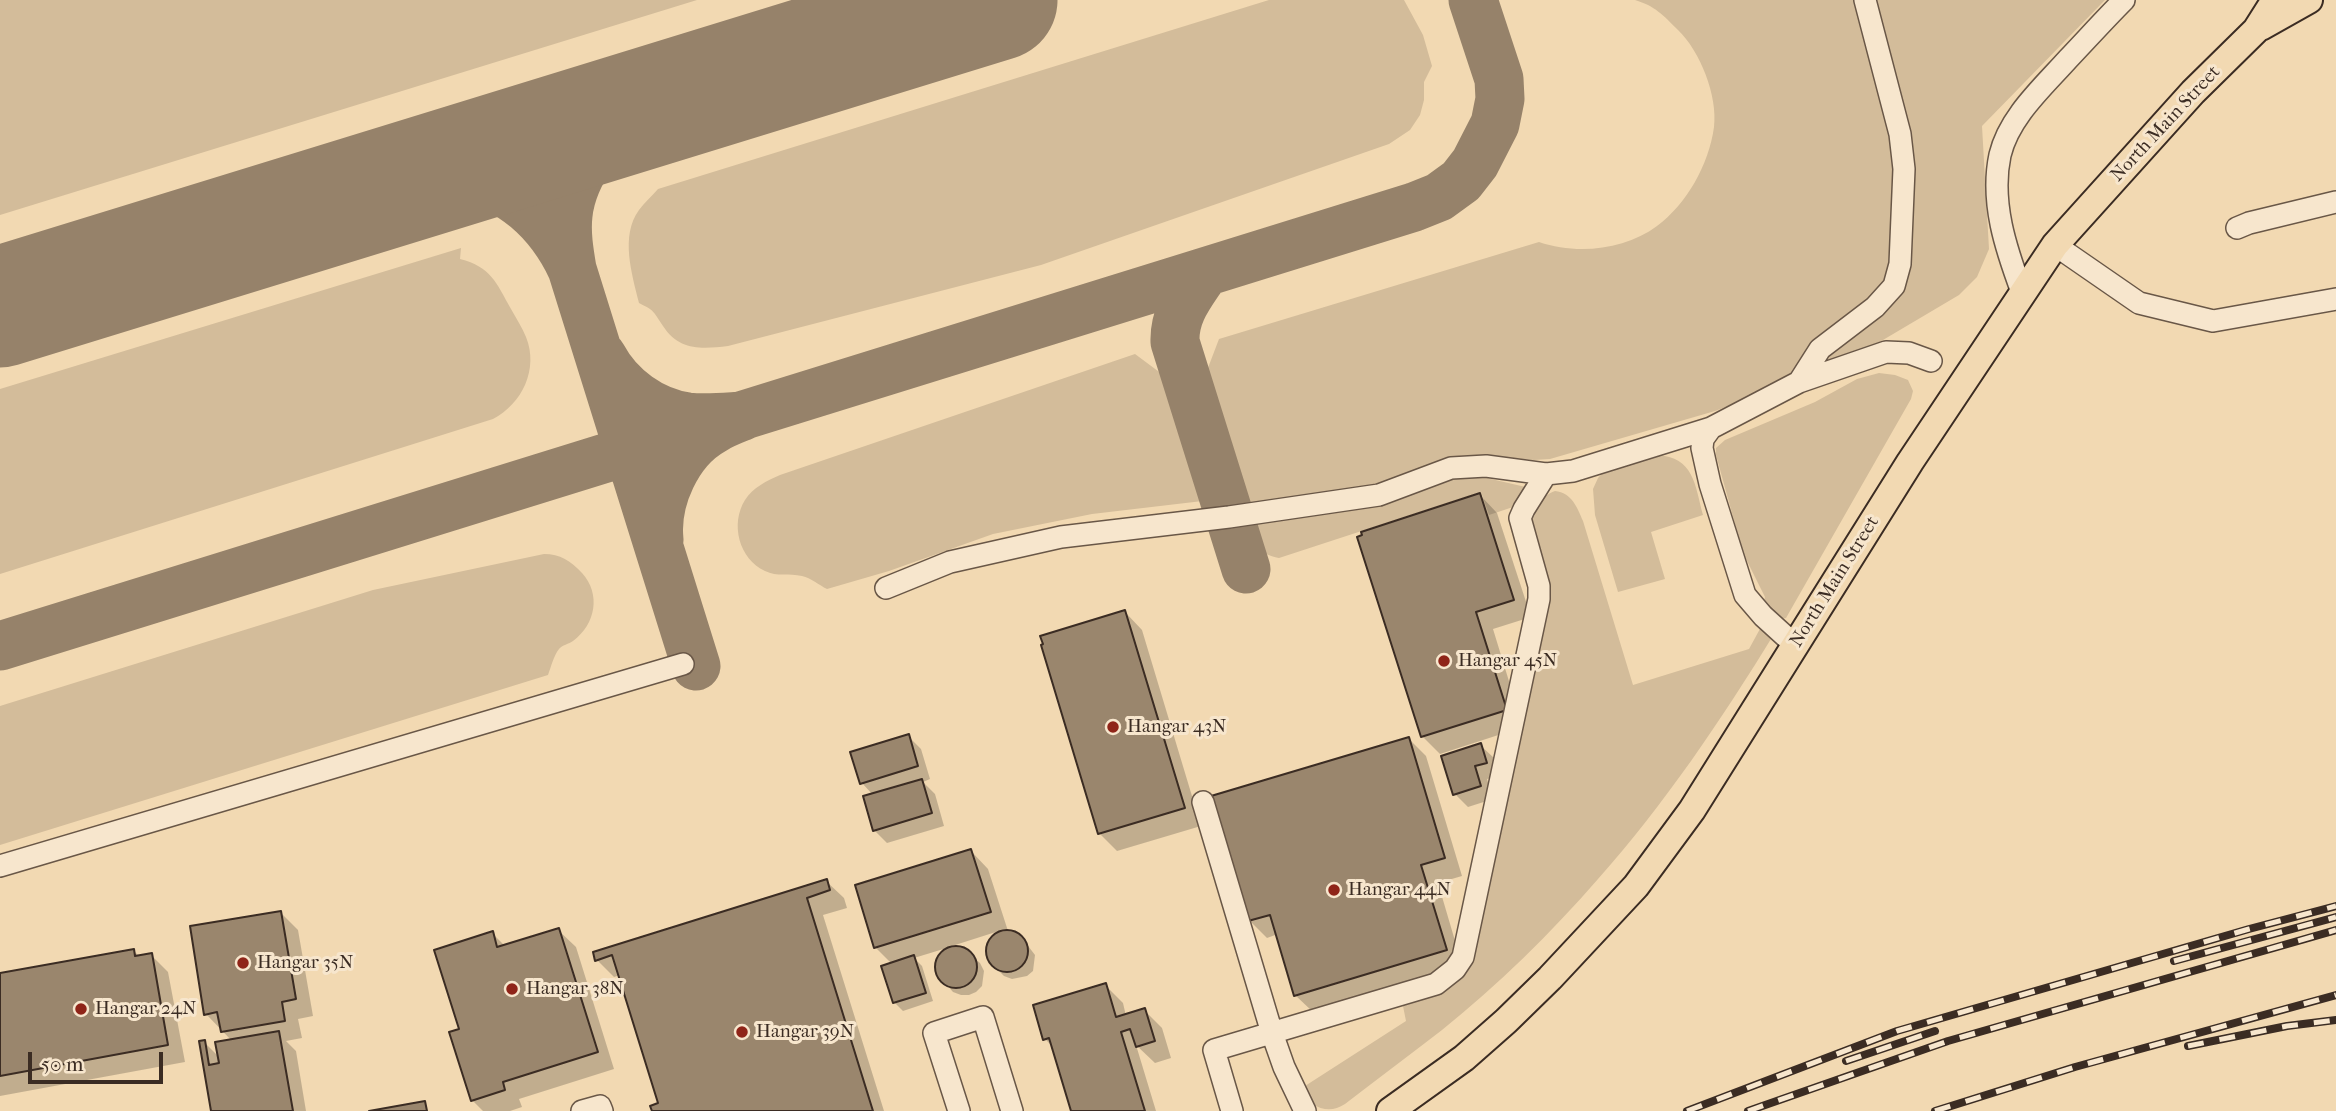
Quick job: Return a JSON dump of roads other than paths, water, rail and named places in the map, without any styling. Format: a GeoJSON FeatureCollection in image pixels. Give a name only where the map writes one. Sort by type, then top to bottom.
{"type":"FeatureCollection","features":[{"type":"Feature","properties":{"kind":"main road","name":"North Main Street"},"geometry":{"type":"LineString","coordinates":[[1390,1111],[1464,1058],[1506,1021],[1636,886],[1692,810],[1910,462],[2055,244],[2193,92],[2256,30],[2275,0]]}},
{"type":"Feature","properties":{"kind":"main road","name":"North Main Street"},"geometry":{"type":"LineString","coordinates":[[2256,30],[2309,0]]}},
{"type":"Feature","properties":{"kind":"lane"},"geometry":{"type":"LineString","coordinates":[[1799,382],[1820,349],[1875,307],[1894,286],[1900,264],[1904,169],[1900,134],[1865,0]]}},
{"type":"Feature","properties":{"kind":"lane"},"geometry":{"type":"LineString","coordinates":[[2022,292],[2005,246],[2000,218],[1997,181],[2000,155],[2006,138],[2029,102],[2124,0]]}},
{"type":"Feature","properties":{"kind":"lane"},"geometry":{"type":"LineString","coordinates":[[2237,228],[2336,202]]}},
{"type":"Feature","properties":{"kind":"lane"},"geometry":{"type":"LineString","coordinates":[[2055,244],[2139,303],[2213,321],[2336,299]]}},
{"type":"Feature","properties":{"kind":"lane"},"geometry":{"type":"LineString","coordinates":[[886,588],[950,562],[1061,537],[1229,517],[1379,495],[1451,468],[1486,466],[1546,474],[1573,471],[1711,428],[1799,382],[1886,352],[1909,353],[1931,361]]}},
{"type":"Feature","properties":{"kind":"lane"},"geometry":{"type":"LineString","coordinates":[[1711,428],[1703,439],[1702,448],[1710,484],[1745,595],[1785,636],[1798,643]]}},
{"type":"Feature","properties":{"kind":"lane"},"geometry":{"type":"LineString","coordinates":[[1232,1111],[1214,1050],[1436,984],[1455,969],[1463,957],[1539,599],[1539,586],[1520,518],[1546,474]]}},
{"type":"Feature","properties":{"kind":"lane"},"geometry":{"type":"LineString","coordinates":[[0,866],[682,664]]}},
{"type":"Feature","properties":{"kind":"lane"},"geometry":{"type":"LineString","coordinates":[[1203,802],[1272,1033],[1284,1067],[1305,1111]]}},
{"type":"Feature","properties":{"kind":"lane"},"geometry":{"type":"LineString","coordinates":[[959,1111],[934,1033],[983,1017],[1012,1111]]}},
{"type":"Feature","properties":{"kind":"lane"},"geometry":{"type":"LineString","coordinates":[[582,1111],[600,1105],[601,1111]]}},
{"type":"Feature","properties":{"kind":"railway"},"geometry":{"type":"LineString","coordinates":[[1687,1111],[1897,1031],[2336,906]]}},
{"type":"Feature","properties":{"kind":"railway"},"geometry":{"type":"LineString","coordinates":[[2174,961],[2336,917]]}},
{"type":"Feature","properties":{"kind":"railway"},"geometry":{"type":"LineString","coordinates":[[1748,1111],[1948,1041],[2336,930]]}},
{"type":"Feature","properties":{"kind":"railway"},"geometry":{"type":"LineString","coordinates":[[1935,1111],[2075,1067],[2336,995]]}},
{"type":"Feature","properties":{"kind":"railway"},"geometry":{"type":"LineString","coordinates":[[2188,1046],[2287,1026],[2336,1020]]}},
{"type":"Feature","properties":{"kind":"railway"},"geometry":{"type":"LineString","coordinates":[[1846,1061],[1935,1031]]}},
{"type":"Feature","properties":{"kind":"place","name":"Hangar 45N"},"geometry":{"type":"Point","coordinates":[1444,661]}},
{"type":"Feature","properties":{"kind":"place","name":"Hangar 43N"},"geometry":{"type":"Point","coordinates":[1113,727]}},
{"type":"Feature","properties":{"kind":"place","name":"Hangar 44N"},"geometry":{"type":"Point","coordinates":[1334,890]}},
{"type":"Feature","properties":{"kind":"place","name":"Hangar 35N"},"geometry":{"type":"Point","coordinates":[243,963]}},
{"type":"Feature","properties":{"kind":"place","name":"Hangar 38N"},"geometry":{"type":"Point","coordinates":[512,989]}},
{"type":"Feature","properties":{"kind":"place","name":"Hangar 24N"},"geometry":{"type":"Point","coordinates":[81,1009]}},
{"type":"Feature","properties":{"kind":"place","name":"Hangar 39N"},"geometry":{"type":"Point","coordinates":[742,1032]}}]}
